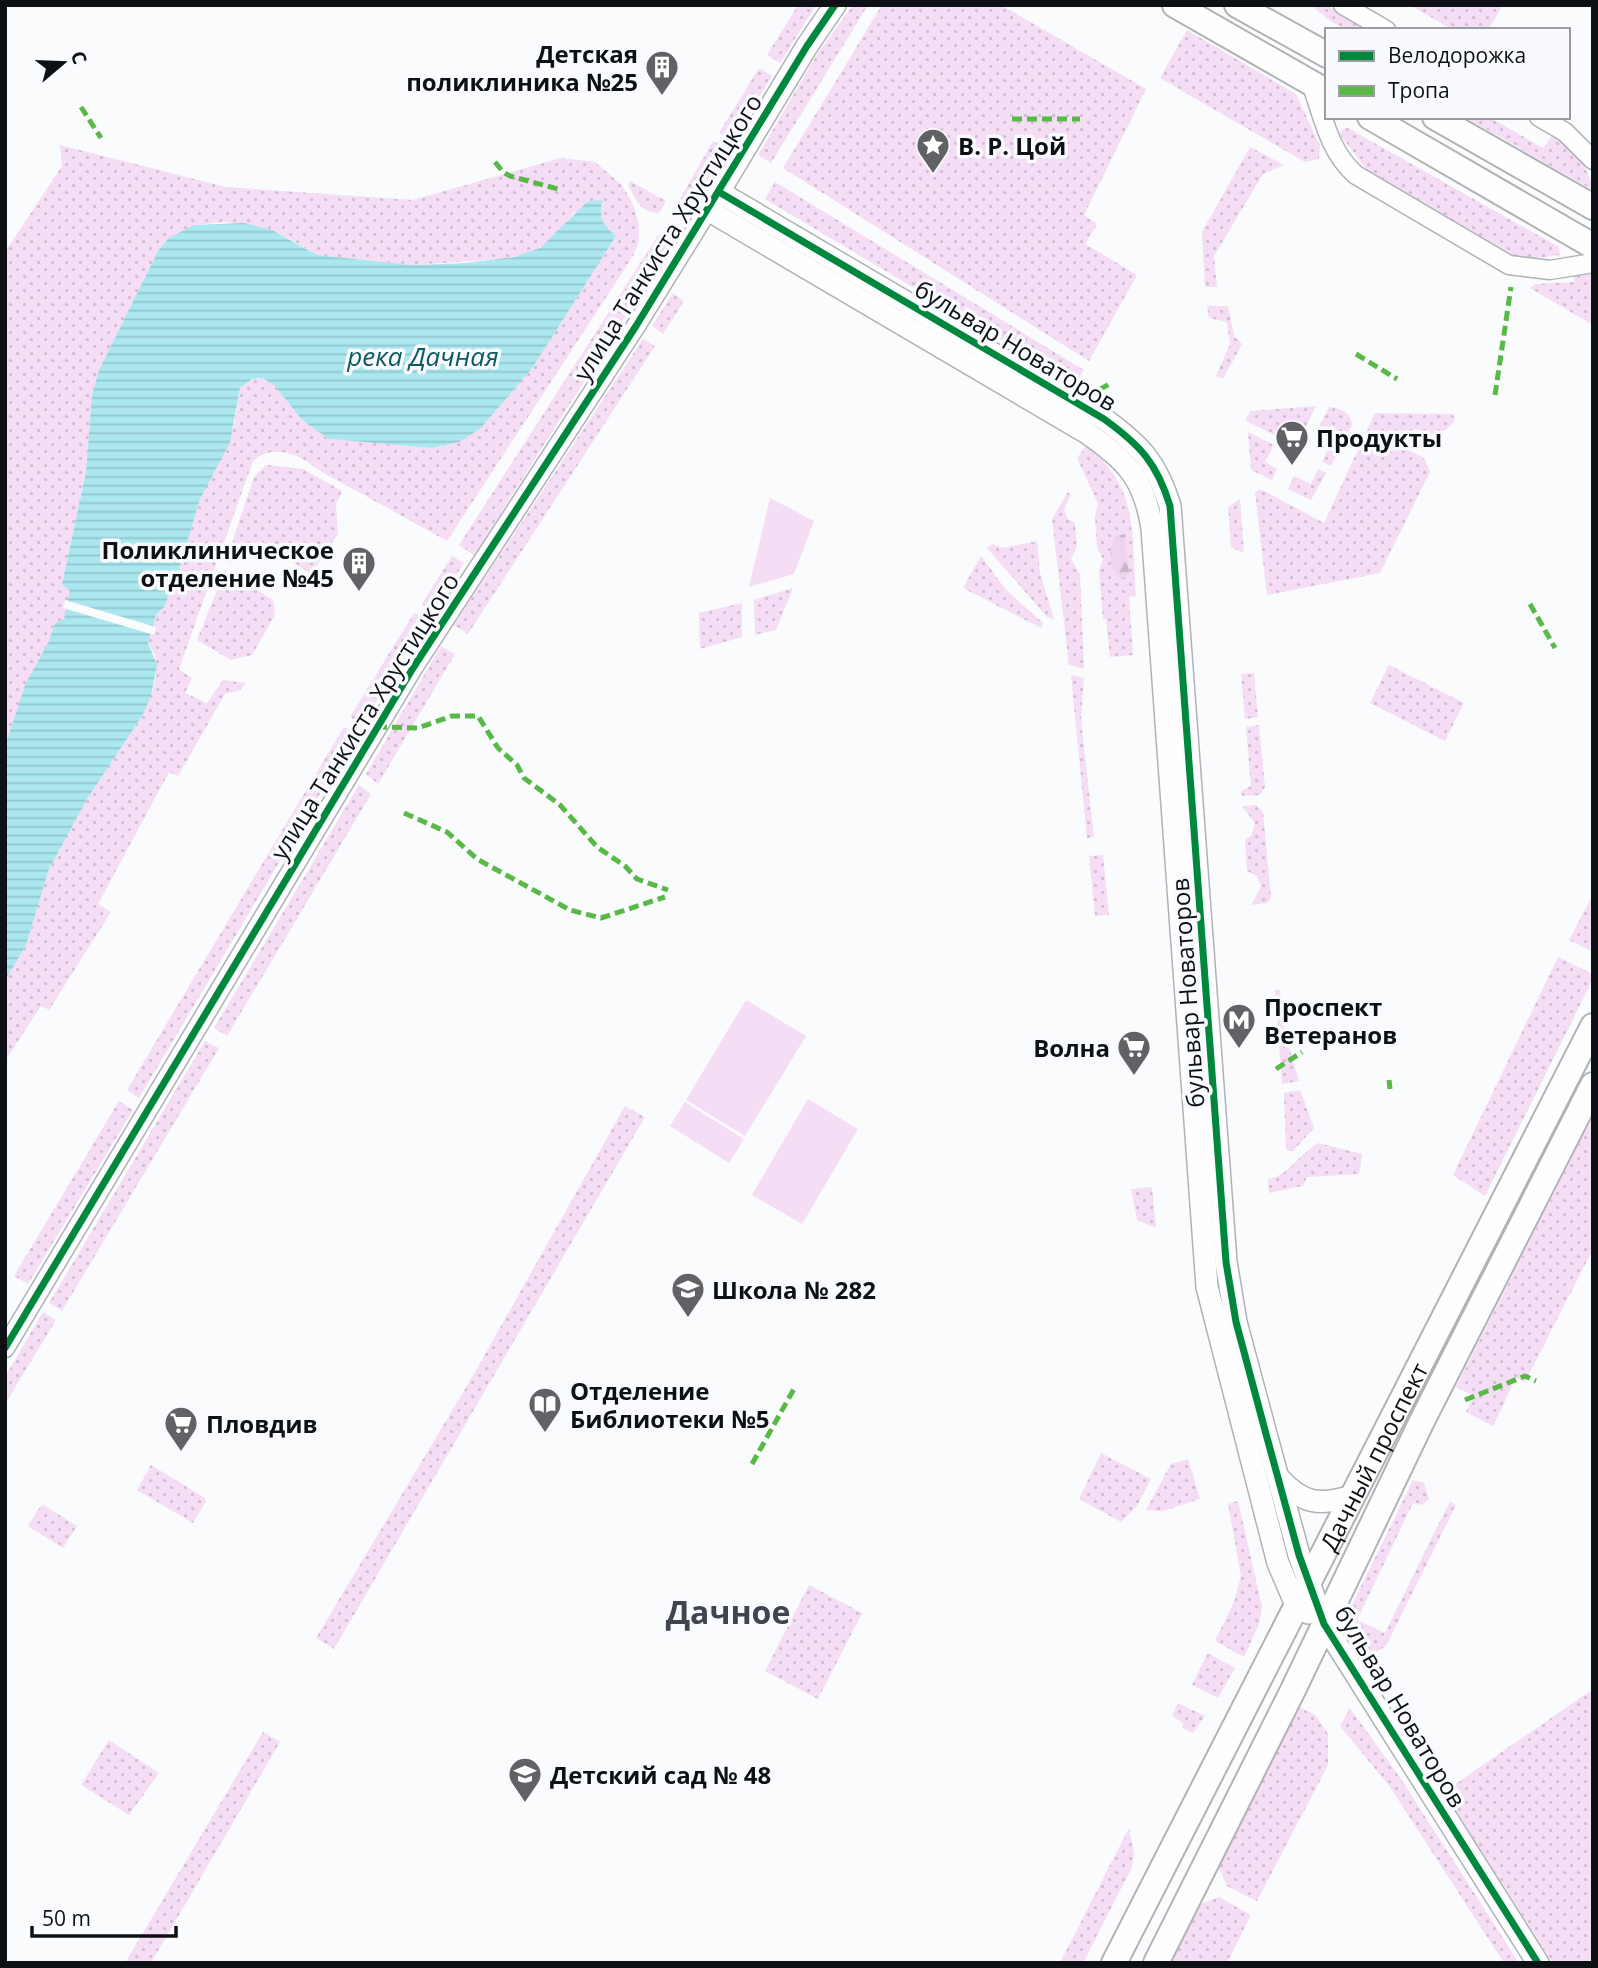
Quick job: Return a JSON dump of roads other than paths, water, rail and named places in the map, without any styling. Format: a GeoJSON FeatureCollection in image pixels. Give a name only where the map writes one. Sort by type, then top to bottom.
{"type":"FeatureCollection","features":[{"type":"Feature","properties":{"kind":"main road"},"geometry":{"type":"LineString","coordinates":[[1175,5],[1319,87]]}},
{"type":"Feature","properties":{"kind":"main road"},"geometry":{"type":"LineString","coordinates":[[1237,5],[1325,54]]}},
{"type":"Feature","properties":{"kind":"main road"},"geometry":{"type":"LineString","coordinates":[[1373,119],[1593,246]]}},
{"type":"Feature","properties":{"kind":"main road"},"geometry":{"type":"LineString","coordinates":[[1439,119],[1593,207]]}},
{"type":"Feature","properties":{"kind":"main road","name":"Дачный проспект"},"geometry":{"type":"LineString","coordinates":[[1114,1963],[1593,1026]]}},
{"type":"Feature","properties":{"kind":"main road","name":"Дачный проспект"},"geometry":{"type":"LineString","coordinates":[[1156,1963],[1422,1421],[1593,1085]]}},
{"type":"Feature","properties":{"kind":"street","name":"улица Танкиста Хрустицкого"},"geometry":{"type":"LineString","coordinates":[[5,1348],[413,668],[636,326],[807,46],[835,5]]}},
{"type":"Feature","properties":{"kind":"street"},"geometry":{"type":"LineString","coordinates":[[1343,5],[1383,28]]}},
{"type":"Feature","properties":{"kind":"street"},"geometry":{"type":"LineString","coordinates":[[1319,87],[1325,111]]}},
{"type":"Feature","properties":{"kind":"street"},"geometry":{"type":"LineString","coordinates":[[1327,119],[1334,148],[1342,163],[1356,176],[1509,265],[1550,270],[1593,263]]}},
{"type":"Feature","properties":{"kind":"street"},"geometry":{"type":"LineString","coordinates":[[1542,119],[1565,132],[1593,160]]}},
{"type":"Feature","properties":{"kind":"street","name":"бульвар Новаторов"},"geometry":{"type":"LineString","coordinates":[[713,201],[1104,419],[1130,438],[1161,477],[1170,506],[1226,1262],[1236,1322],[1278,1476],[1324,1624],[1538,1963]]}},
{"type":"Feature","properties":{"kind":"street","name":"бульвар Новаторов"},"geometry":{"type":"LineString","coordinates":[[713,201],[1087,433],[1118,454],[1142,488],[1152,528],[1207,1287],[1278,1563],[1296,1605],[1324,1624]]}},
{"type":"Feature","properties":{"kind":"street"},"geometry":{"type":"LineString","coordinates":[[1278,1476],[1294,1494],[1306,1499],[1329,1503],[1352,1496]]}},
{"type":"Feature","properties":{"kind":"water","name":"река Дачная"},"geometry":{"type":"Polygon","coordinates":[[[602,200],[603,221],[616,236],[533,367],[480,429],[459,442],[432,448],[329,439],[302,420],[275,386],[263,378],[252,379],[240,388],[230,442],[200,499],[180,566],[164,607],[156,614],[148,643],[157,665],[151,696],[142,716],[87,799],[49,869],[26,945],[5,981],[5,746],[25,685],[49,641],[55,623],[64,619],[70,591],[62,584],[86,472],[92,395],[99,370],[158,251],[169,238],[194,225],[244,223],[272,230],[317,255],[412,265],[465,263],[514,257],[540,248],[587,202],[602,200]]]}},
{"type":"Feature","properties":{"kind":"place","name":"Детская поликлиника №25"},"geometry":{"type":"Point","coordinates":[662,97]}},
{"type":"Feature","properties":{"kind":"place","name":"В. Р. Цой"},"geometry":{"type":"Point","coordinates":[933,175]}},
{"type":"Feature","properties":{"kind":"place","name":"Продукты"},"geometry":{"type":"Point","coordinates":[1292,467]}},
{"type":"Feature","properties":{"kind":"place","name":"Поликлиническое отделение №45"},"geometry":{"type":"Point","coordinates":[359,593]}},
{"type":"Feature","properties":{"kind":"place","name":"Проспект Ветеранов"},"geometry":{"type":"Point","coordinates":[1239,1050]}},
{"type":"Feature","properties":{"kind":"place","name":"Волна"},"geometry":{"type":"Point","coordinates":[1134,1077]}},
{"type":"Feature","properties":{"kind":"place","name":"Школа № 282"},"geometry":{"type":"Point","coordinates":[688,1319]}},
{"type":"Feature","properties":{"kind":"place","name":"Отделение Библиотеки №5"},"geometry":{"type":"Point","coordinates":[545,1434]}},
{"type":"Feature","properties":{"kind":"place","name":"Пловдив"},"geometry":{"type":"Point","coordinates":[181,1453]}},
{"type":"Feature","properties":{"kind":"place","name":"Детский сад № 48"},"geometry":{"type":"Point","coordinates":[525,1804]}},
{"type":"Feature","properties":{"kind":"district","name":"Дачное"},"geometry":{"type":"Point","coordinates":[728,1611]}}]}
